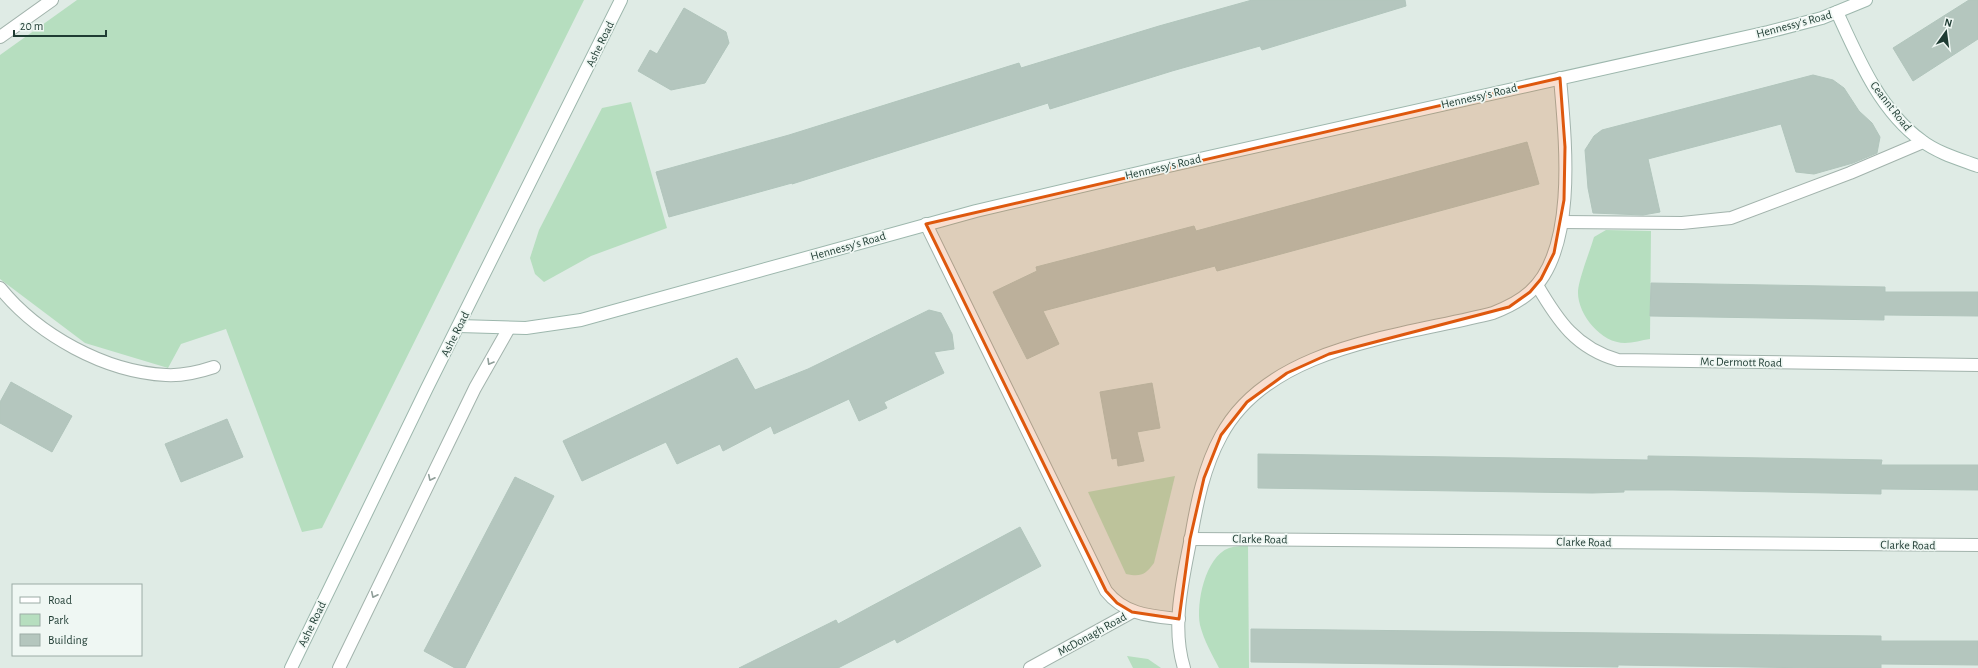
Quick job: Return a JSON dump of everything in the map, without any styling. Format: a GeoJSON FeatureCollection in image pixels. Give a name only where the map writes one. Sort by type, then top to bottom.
{"type":"FeatureCollection","features":[{"type":"Feature","properties":{"kind":"street"},"geometry":{"type":"LineString","coordinates":[[0,37],[52,0]]}},
{"type":"Feature","properties":{"kind":"street","name":"Ashe Road"},"geometry":{"type":"LineString","coordinates":[[291,668],[424,395],[460,326],[621,0]]}},
{"type":"Feature","properties":{"kind":"street","name":"Hennessy's Road"},"geometry":{"type":"LineString","coordinates":[[460,326],[509,328],[549,326],[596,317],[926,224],[1154,169],[1768,32],[1837,12],[1866,0]]}},
{"type":"Feature","properties":{"kind":"street","name":"Ceannt Road"},"geometry":{"type":"LineString","coordinates":[[1837,12],[1866,72],[1882,98],[1900,121],[1923,142],[1978,166]]}},
{"type":"Feature","properties":{"kind":"street"},"geometry":{"type":"LineString","coordinates":[[1184,668],[1179,643],[1179,619],[1190,538],[1204,478],[1221,435],[1238,411],[1259,391],[1287,373],[1307,363],[1352,346],[1474,318],[1503,309],[1520,300],[1537,285],[1550,264],[1562,222],[1566,174],[1560,78]]}},
{"type":"Feature","properties":{"kind":"street"},"geometry":{"type":"LineString","coordinates":[[1562,222],[1669,224],[1709,222],[1730,218],[1850,173],[1923,142]]}},
{"type":"Feature","properties":{"kind":"street"},"geometry":{"type":"LineString","coordinates":[[926,224],[1101,582],[1117,603],[1132,612],[1179,619]]}},
{"type":"Feature","properties":{"kind":"street","name":"Mc Dermott Road"},"geometry":{"type":"LineString","coordinates":[[1537,285],[1558,319],[1571,334],[1594,351],[1618,360],[1978,365]]}},
{"type":"Feature","properties":{"kind":"street"},"geometry":{"type":"LineString","coordinates":[[0,288],[17,307],[43,329],[65,343],[99,359],[132,369],[167,375],[196,372],[214,367]]}},
{"type":"Feature","properties":{"kind":"street"},"geometry":{"type":"LineString","coordinates":[[339,668],[475,388],[509,328]]}},
{"type":"Feature","properties":{"kind":"street","name":"Clarke Road"},"geometry":{"type":"LineString","coordinates":[[1190,538],[1978,545]]}},
{"type":"Feature","properties":{"kind":"street","name":"McDonagh Road"},"geometry":{"type":"LineString","coordinates":[[1030,668],[1132,612]]}},
{"type":"Feature","properties":{"kind":"highlighted area"},"geometry":{"type":"Polygon","coordinates":[[[1560,78],[1565,147],[1564,200],[1554,253],[1541,279],[1530,292],[1509,307],[1329,354],[1287,373],[1247,402],[1221,435],[1204,478],[1190,539],[1179,619],[1132,612],[1117,603],[1106,591],[926,224],[1560,78]]]}},
{"type":"Feature","properties":{"kind":"green space"},"geometry":{"type":"Polygon","coordinates":[[[77,0],[584,0],[322,528],[302,532],[226,329],[181,344],[168,368],[85,343],[0,279],[0,55],[77,0]]]}},
{"type":"Feature","properties":{"kind":"green space"},"geometry":{"type":"Polygon","coordinates":[[[631,102],[667,228],[591,256],[544,282],[535,274],[530,258],[539,230],[602,108],[631,102]]]}},
{"type":"Feature","properties":{"kind":"green space"},"geometry":{"type":"Polygon","coordinates":[[[1606,230],[1651,231],[1650,339],[1631,343],[1616,342],[1599,333],[1586,318],[1582,309],[1578,291],[1582,272],[1594,237],[1606,230]]]}},
{"type":"Feature","properties":{"kind":"green space"},"geometry":{"type":"Polygon","coordinates":[[[1175,476],[1154,563],[1145,573],[1139,575],[1126,574],[1088,492],[1175,476]]]}},
{"type":"Feature","properties":{"kind":"green space"},"geometry":{"type":"Polygon","coordinates":[[[1248,545],[1249,668],[1219,668],[1206,642],[1200,625],[1199,605],[1201,593],[1208,571],[1221,553],[1229,548],[1248,545]]]}},
{"type":"Feature","properties":{"kind":"green space"},"geometry":{"type":"Polygon","coordinates":[[[1127,656],[1148,659],[1161,668],[1133,668],[1127,656]]]}},
{"type":"Feature","properties":{"kind":"building"},"geometry":{"type":"Polygon","coordinates":[[[1252,0],[1405,0],[1406,6],[1262,50],[1260,46],[1172,71],[1050,109],[1048,103],[792,184],[669,217],[656,172],[789,135],[1019,63],[1021,68],[1159,26],[1252,0]]]}},
{"type":"Feature","properties":{"kind":"building"},"geometry":{"type":"Polygon","coordinates":[[[1969,0],[1978,0],[1978,39],[1913,81],[1893,48],[1969,0]]]}},
{"type":"Feature","properties":{"kind":"building"},"geometry":{"type":"Polygon","coordinates":[[[684,8],[726,32],[729,43],[705,83],[671,90],[638,71],[650,50],[657,54],[684,8]]]}},
{"type":"Feature","properties":{"kind":"building"},"geometry":{"type":"Polygon","coordinates":[[[1813,75],[1833,80],[1844,88],[1859,111],[1872,123],[1880,137],[1877,153],[1853,163],[1814,174],[1796,172],[1781,124],[1648,159],[1660,212],[1643,215],[1593,213],[1588,188],[1585,150],[1594,136],[1602,130],[1813,75]]]}},
{"type":"Feature","properties":{"kind":"building"},"geometry":{"type":"Polygon","coordinates":[[[1527,142],[1539,184],[1217,271],[1215,266],[1043,311],[1059,344],[1027,359],[993,292],[1037,271],[1036,267],[1194,226],[1196,231],[1527,142]]]}},
{"type":"Feature","properties":{"kind":"building"},"geometry":{"type":"Polygon","coordinates":[[[1651,283],[1885,287],[1885,292],[1978,292],[1978,316],[1884,315],[1884,320],[1650,316],[1651,283]]]}},
{"type":"Feature","properties":{"kind":"building"},"geometry":{"type":"Polygon","coordinates":[[[929,310],[941,313],[952,334],[954,349],[934,352],[944,373],[884,402],[887,408],[859,421],[849,399],[774,434],[771,426],[723,451],[720,444],[677,464],[666,442],[582,481],[563,441],[737,358],[755,390],[808,369],[929,310]]]}},
{"type":"Feature","properties":{"kind":"building"},"geometry":{"type":"Polygon","coordinates":[[[11,382],[72,416],[52,452],[0,423],[0,402],[11,382]]]}},
{"type":"Feature","properties":{"kind":"building"},"geometry":{"type":"Polygon","coordinates":[[[1152,383],[1160,428],[1137,432],[1144,461],[1118,466],[1117,458],[1112,459],[1100,392],[1152,383]]]}},
{"type":"Feature","properties":{"kind":"building"},"geometry":{"type":"Polygon","coordinates":[[[227,419],[243,457],[181,482],[165,444],[227,419]]]}},
{"type":"Feature","properties":{"kind":"building"},"geometry":{"type":"Polygon","coordinates":[[[1258,454],[1648,460],[1648,456],[1882,460],[1881,465],[1978,465],[1978,490],[1881,489],[1881,494],[1673,490],[1624,490],[1624,492],[1592,493],[1258,488],[1258,454]]]}},
{"type":"Feature","properties":{"kind":"building"},"geometry":{"type":"Polygon","coordinates":[[[515,477],[554,496],[465,668],[455,668],[424,651],[515,477]]]}},
{"type":"Feature","properties":{"kind":"building"},"geometry":{"type":"Polygon","coordinates":[[[1020,527],[1041,566],[897,643],[895,639],[838,668],[739,668],[836,620],[838,624],[1020,527]]]}},
{"type":"Feature","properties":{"kind":"building"},"geometry":{"type":"Polygon","coordinates":[[[1251,629],[1881,636],[1881,641],[1978,641],[1978,665],[1881,664],[1881,668],[1817,668],[1251,662],[1251,629]]]}}]}
